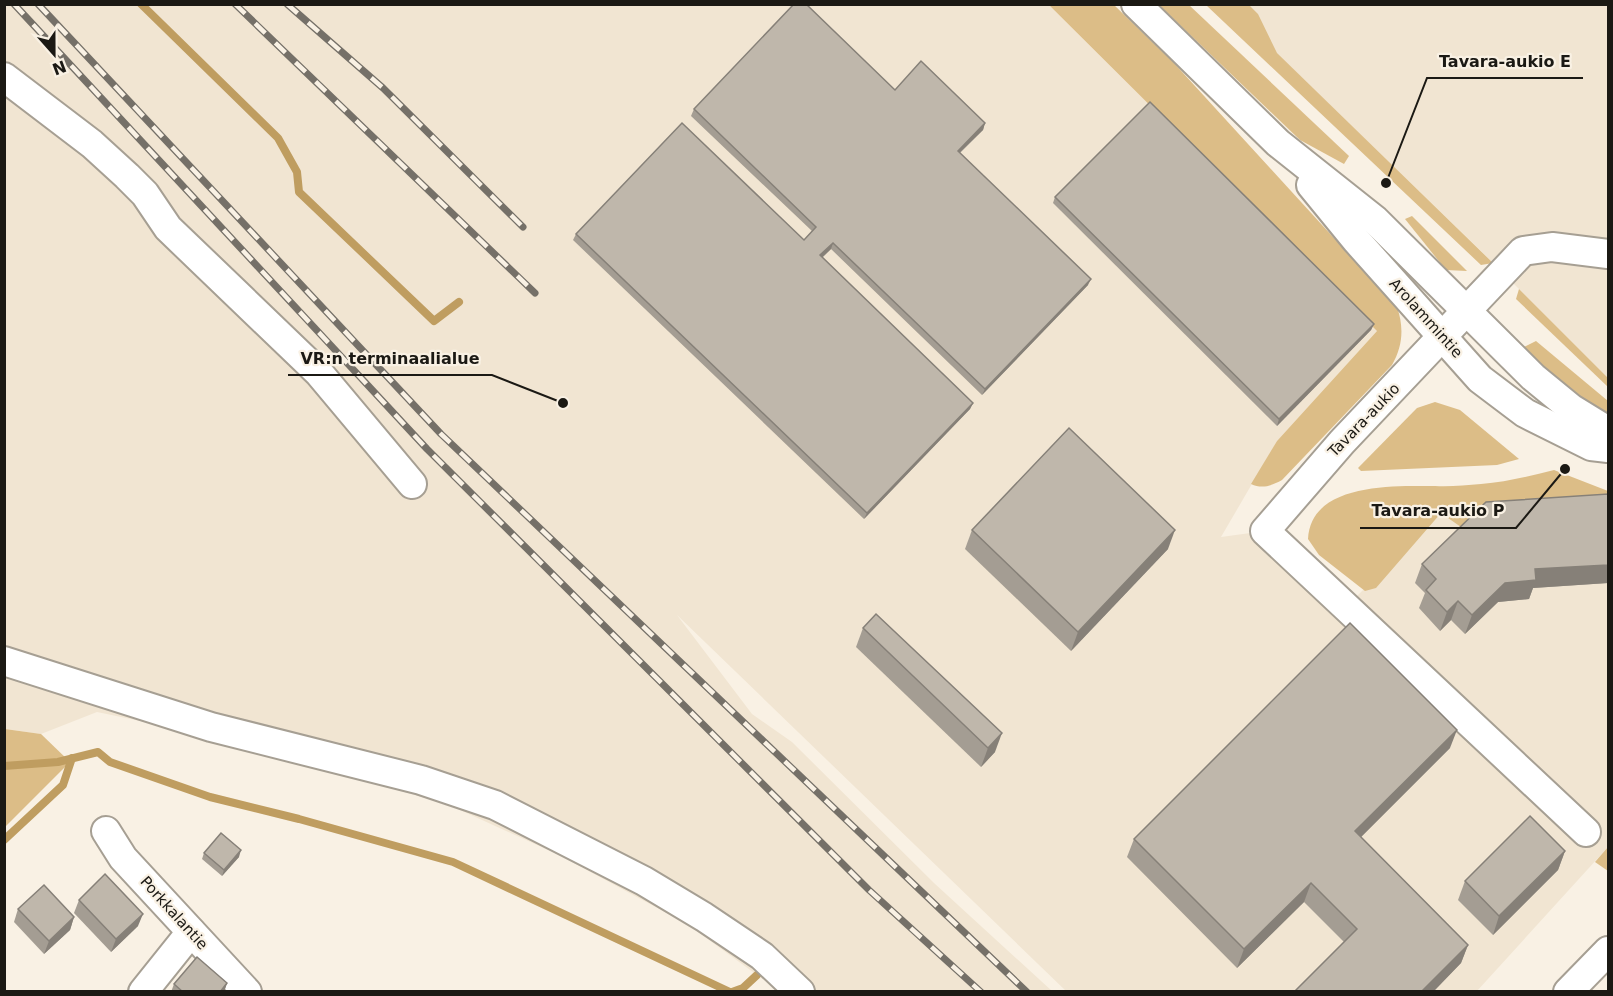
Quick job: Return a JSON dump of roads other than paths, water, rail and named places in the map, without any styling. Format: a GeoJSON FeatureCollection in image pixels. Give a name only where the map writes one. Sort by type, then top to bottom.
{"type":"FeatureCollection","features":[{"type":"Feature","properties":{"kind":"street","name":"Arolammintie"},"geometry":{"type":"LineString","coordinates":[[1136,4],[1278,143],[1375,220],[1533,377],[1572,409],[1608,431]]}},
{"type":"Feature","properties":{"kind":"street"},"geometry":{"type":"LineString","coordinates":[[4,77],[92,144],[127,176],[144,194],[168,228],[319,373],[412,484]]}},
{"type":"Feature","properties":{"kind":"street","name":"Arolammintie"},"geometry":{"type":"LineString","coordinates":[[1278,143],[1356,240],[1480,379],[1525,412],[1591,446],[1608,448]]}},
{"type":"Feature","properties":{"kind":"street","name":"Tavara-aukio"},"geometry":{"type":"LineString","coordinates":[[1586,832],[1264,531],[1342,442],[1523,251],[1552,247],[1608,254]]}},
{"type":"Feature","properties":{"kind":"street"},"geometry":{"type":"LineString","coordinates":[[4,662],[212,727],[421,780],[495,805],[644,881],[704,917],[762,956],[800,992]]}},
{"type":"Feature","properties":{"kind":"street","name":"Porkkalantie"},"geometry":{"type":"LineString","coordinates":[[106,831],[123,858],[247,992]]}},
{"type":"Feature","properties":{"kind":"street"},"geometry":{"type":"LineString","coordinates":[[143,992],[191,932]]}},
{"type":"Feature","properties":{"kind":"street"},"geometry":{"type":"LineString","coordinates":[[1568,992],[1608,951]]}},
{"type":"Feature","properties":{"kind":"waterway"},"geometry":{"type":"LineString","coordinates":[[141,4],[278,138],[297,172],[299,192],[434,321],[459,302]]}},
{"type":"Feature","properties":{"kind":"waterway"},"geometry":{"type":"LineString","coordinates":[[4,766],[58,762],[98,752],[110,762],[210,797],[453,862],[730,992]]}},
{"type":"Feature","properties":{"kind":"waterway"},"geometry":{"type":"LineString","coordinates":[[4,840],[63,785],[72,758]]}},
{"type":"Feature","properties":{"kind":"waterway"},"geometry":{"type":"LineString","coordinates":[[732,992],[743,988],[757,975]]}},
{"type":"Feature","properties":{"kind":"railway"},"geometry":{"type":"LineString","coordinates":[[14,4],[427,449],[869,890],[981,992]]}},
{"type":"Feature","properties":{"kind":"railway"},"geometry":{"type":"LineString","coordinates":[[38,4],[441,434],[1027,992]]}},
{"type":"Feature","properties":{"kind":"railway"},"geometry":{"type":"LineString","coordinates":[[235,4],[535,293]]}},
{"type":"Feature","properties":{"kind":"railway"},"geometry":{"type":"LineString","coordinates":[[287,4],[383,88],[523,227]]}},
{"type":"Feature","properties":{"kind":"place","name":"Tavara-aukio E"},"geometry":{"type":"Point","coordinates":[1386,183]}},
{"type":"Feature","properties":{"kind":"place","name":"VR:n terminaalialue"},"geometry":{"type":"Point","coordinates":[563,403]}},
{"type":"Feature","properties":{"kind":"place","name":"Tavara-aukio P"},"geometry":{"type":"Point","coordinates":[1565,469]}}]}
